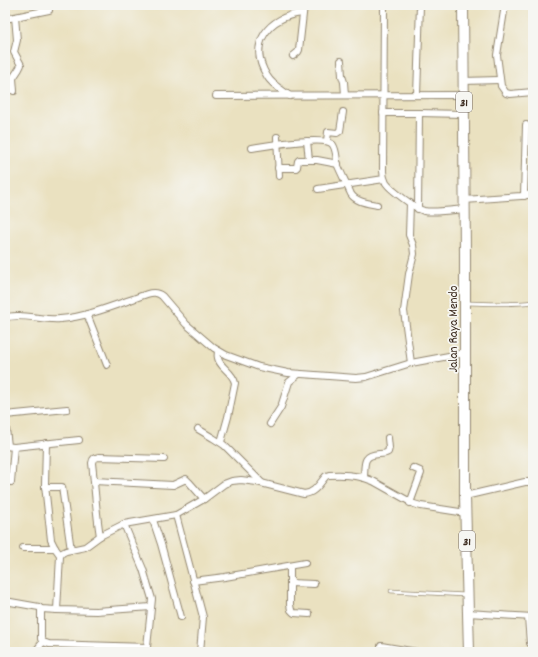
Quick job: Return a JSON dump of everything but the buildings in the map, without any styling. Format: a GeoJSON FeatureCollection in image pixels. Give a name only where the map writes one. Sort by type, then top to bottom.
{"type":"FeatureCollection","features":[{"type":"Feature","properties":{"kind":"highway","name":"Jalan Raya Mendo"},"geometry":{"type":"LineString","coordinates":[[463,5],[465,496],[469,652]]}},
{"type":"Feature","properties":{"kind":"street"},"geometry":{"type":"LineString","coordinates":[[293,56],[299,50],[304,5]]}},
{"type":"Feature","properties":{"kind":"street"},"geometry":{"type":"LineString","coordinates":[[384,5],[383,171],[384,179],[390,188],[418,209],[428,211],[533,194]]}},
{"type":"Feature","properties":{"kind":"street"},"geometry":{"type":"LineString","coordinates":[[417,95],[420,5]]}},
{"type":"Feature","properties":{"kind":"street"},"geometry":{"type":"LineString","coordinates":[[505,5],[497,54],[500,86],[506,93],[510,94],[533,92]]}},
{"type":"Feature","properties":{"kind":"street"},"geometry":{"type":"LineString","coordinates":[[5,19],[50,10]]}},
{"type":"Feature","properties":{"kind":"street"},"geometry":{"type":"LineString","coordinates":[[290,96],[276,86],[267,76],[262,64],[259,46],[260,40],[269,28],[280,19],[289,15],[302,13]]}},
{"type":"Feature","properties":{"kind":"street"},"geometry":{"type":"LineString","coordinates":[[14,91],[13,78],[21,65],[14,52],[17,40],[16,17]]}},
{"type":"Feature","properties":{"kind":"street"},"geometry":{"type":"LineString","coordinates":[[341,61],[346,96]]}},
{"type":"Feature","properties":{"kind":"street"},"geometry":{"type":"LineString","coordinates":[[463,81],[499,80]]}},
{"type":"Feature","properties":{"kind":"street"},"geometry":{"type":"LineString","coordinates":[[216,96],[464,95]]}},
{"type":"Feature","properties":{"kind":"street"},"geometry":{"type":"LineString","coordinates":[[327,141],[328,132],[340,132],[343,112]]}},
{"type":"Feature","properties":{"kind":"street"},"geometry":{"type":"LineString","coordinates":[[383,113],[463,114]]}},
{"type":"Feature","properties":{"kind":"street"},"geometry":{"type":"LineString","coordinates":[[418,209],[419,113]]}},
{"type":"Feature","properties":{"kind":"street"},"geometry":{"type":"LineString","coordinates":[[524,196],[526,125]]}},
{"type":"Feature","properties":{"kind":"street"},"geometry":{"type":"LineString","coordinates":[[278,137],[279,176]]}},
{"type":"Feature","properties":{"kind":"street"},"geometry":{"type":"LineString","coordinates":[[252,148],[307,141],[321,140],[331,142],[334,146],[338,164],[353,198],[377,205]]}},
{"type":"Feature","properties":{"kind":"street"},"geometry":{"type":"LineString","coordinates":[[307,141],[309,160]]}},
{"type":"Feature","properties":{"kind":"street"},"geometry":{"type":"LineString","coordinates":[[278,168],[296,168],[298,167],[298,160],[323,161],[338,164]]}},
{"type":"Feature","properties":{"kind":"street"},"geometry":{"type":"LineString","coordinates":[[318,189],[384,179]]}},
{"type":"Feature","properties":{"kind":"street"},"geometry":{"type":"LineString","coordinates":[[410,203],[409,235],[413,245],[414,254],[409,274],[404,311],[411,363]]}},
{"type":"Feature","properties":{"kind":"street"},"geometry":{"type":"LineString","coordinates":[[6,317],[20,316],[52,320],[61,319],[87,314],[151,293],[159,293],[166,299],[186,324],[218,351],[259,367],[288,373],[356,378],[366,377],[411,363],[465,353]]}},
{"type":"Feature","properties":{"kind":"street"},"geometry":{"type":"LineString","coordinates":[[87,314],[107,365]]}},
{"type":"Feature","properties":{"kind":"street"},"geometry":{"type":"LineString","coordinates":[[218,351],[218,358],[220,362],[235,383],[221,442]]}},
{"type":"Feature","properties":{"kind":"street"},"geometry":{"type":"LineString","coordinates":[[270,424],[281,407],[289,382],[299,374]]}},
{"type":"Feature","properties":{"kind":"street"},"geometry":{"type":"LineString","coordinates":[[5,415],[68,409]]}},
{"type":"Feature","properties":{"kind":"street"},"geometry":{"type":"LineString","coordinates":[[5,420],[9,446],[11,482]]}},
{"type":"Feature","properties":{"kind":"street"},"geometry":{"type":"LineString","coordinates":[[198,429],[221,442],[262,483]]}},
{"type":"Feature","properties":{"kind":"street"},"geometry":{"type":"LineString","coordinates":[[364,478],[366,458],[369,456],[386,454],[389,448],[388,438]]}},
{"type":"Feature","properties":{"kind":"street"},"geometry":{"type":"LineString","coordinates":[[9,446],[79,440]]}},
{"type":"Feature","properties":{"kind":"street"},"geometry":{"type":"LineString","coordinates":[[46,443],[45,487],[51,540],[60,555],[57,610]]}},
{"type":"Feature","properties":{"kind":"street"},"geometry":{"type":"LineString","coordinates":[[100,536],[96,512],[92,460],[95,458],[164,459]]}},
{"type":"Feature","properties":{"kind":"street"},"geometry":{"type":"LineString","coordinates":[[410,503],[421,473],[419,470],[413,468]]}},
{"type":"Feature","properties":{"kind":"street"},"geometry":{"type":"LineString","coordinates":[[60,555],[71,550],[85,547],[100,536],[124,524],[176,515],[204,499],[224,484],[241,480],[262,483],[300,494],[308,494],[314,491],[326,476],[333,474],[364,478],[382,486],[410,503],[466,513]]}},
{"type":"Feature","properties":{"kind":"street"},"geometry":{"type":"LineString","coordinates":[[94,481],[173,485],[186,479],[204,499]]}},
{"type":"Feature","properties":{"kind":"street"},"geometry":{"type":"LineString","coordinates":[[465,496],[525,482],[533,482]]}},
{"type":"Feature","properties":{"kind":"street"},"geometry":{"type":"LineString","coordinates":[[45,487],[62,487],[71,550]]}},
{"type":"Feature","properties":{"kind":"street"},"geometry":{"type":"LineString","coordinates":[[176,515],[203,617],[200,652]]}},
{"type":"Feature","properties":{"kind":"street"},"geometry":{"type":"LineString","coordinates":[[153,520],[181,617]]}},
{"type":"Feature","properties":{"kind":"street"},"geometry":{"type":"LineString","coordinates":[[41,609],[40,636],[43,642],[49,644],[147,650],[152,599],[143,569],[124,524]]}},
{"type":"Feature","properties":{"kind":"street"},"geometry":{"type":"LineString","coordinates":[[23,548],[55,548]]}},
{"type":"Feature","properties":{"kind":"street"},"geometry":{"type":"LineString","coordinates":[[193,580],[225,577],[305,563]]}},
{"type":"Feature","properties":{"kind":"street"},"geometry":{"type":"LineString","coordinates":[[290,566],[291,610],[294,613],[309,614]]}},
{"type":"Feature","properties":{"kind":"street"},"geometry":{"type":"LineString","coordinates":[[290,583],[314,584]]}},
{"type":"Feature","properties":{"kind":"street"},"geometry":{"type":"LineString","coordinates":[[5,602],[38,607],[41,609],[57,610],[96,611],[151,607]]}},
{"type":"Feature","properties":{"kind":"street"},"geometry":{"type":"LineString","coordinates":[[468,613],[530,617],[530,643]]}},
{"type":"Feature","properties":{"kind":"street"},"geometry":{"type":"LineString","coordinates":[[35,652],[43,642]]}},
{"type":"Feature","properties":{"kind":"street"},"geometry":{"type":"LineString","coordinates":[[381,646],[417,652]]}},
{"type":"Feature","properties":{"kind":"lane"},"geometry":{"type":"LineString","coordinates":[[465,302],[501,304],[523,304],[533,302]]}},
{"type":"Feature","properties":{"kind":"lane"},"geometry":{"type":"LineString","coordinates":[[391,591],[468,595]]}}]}
